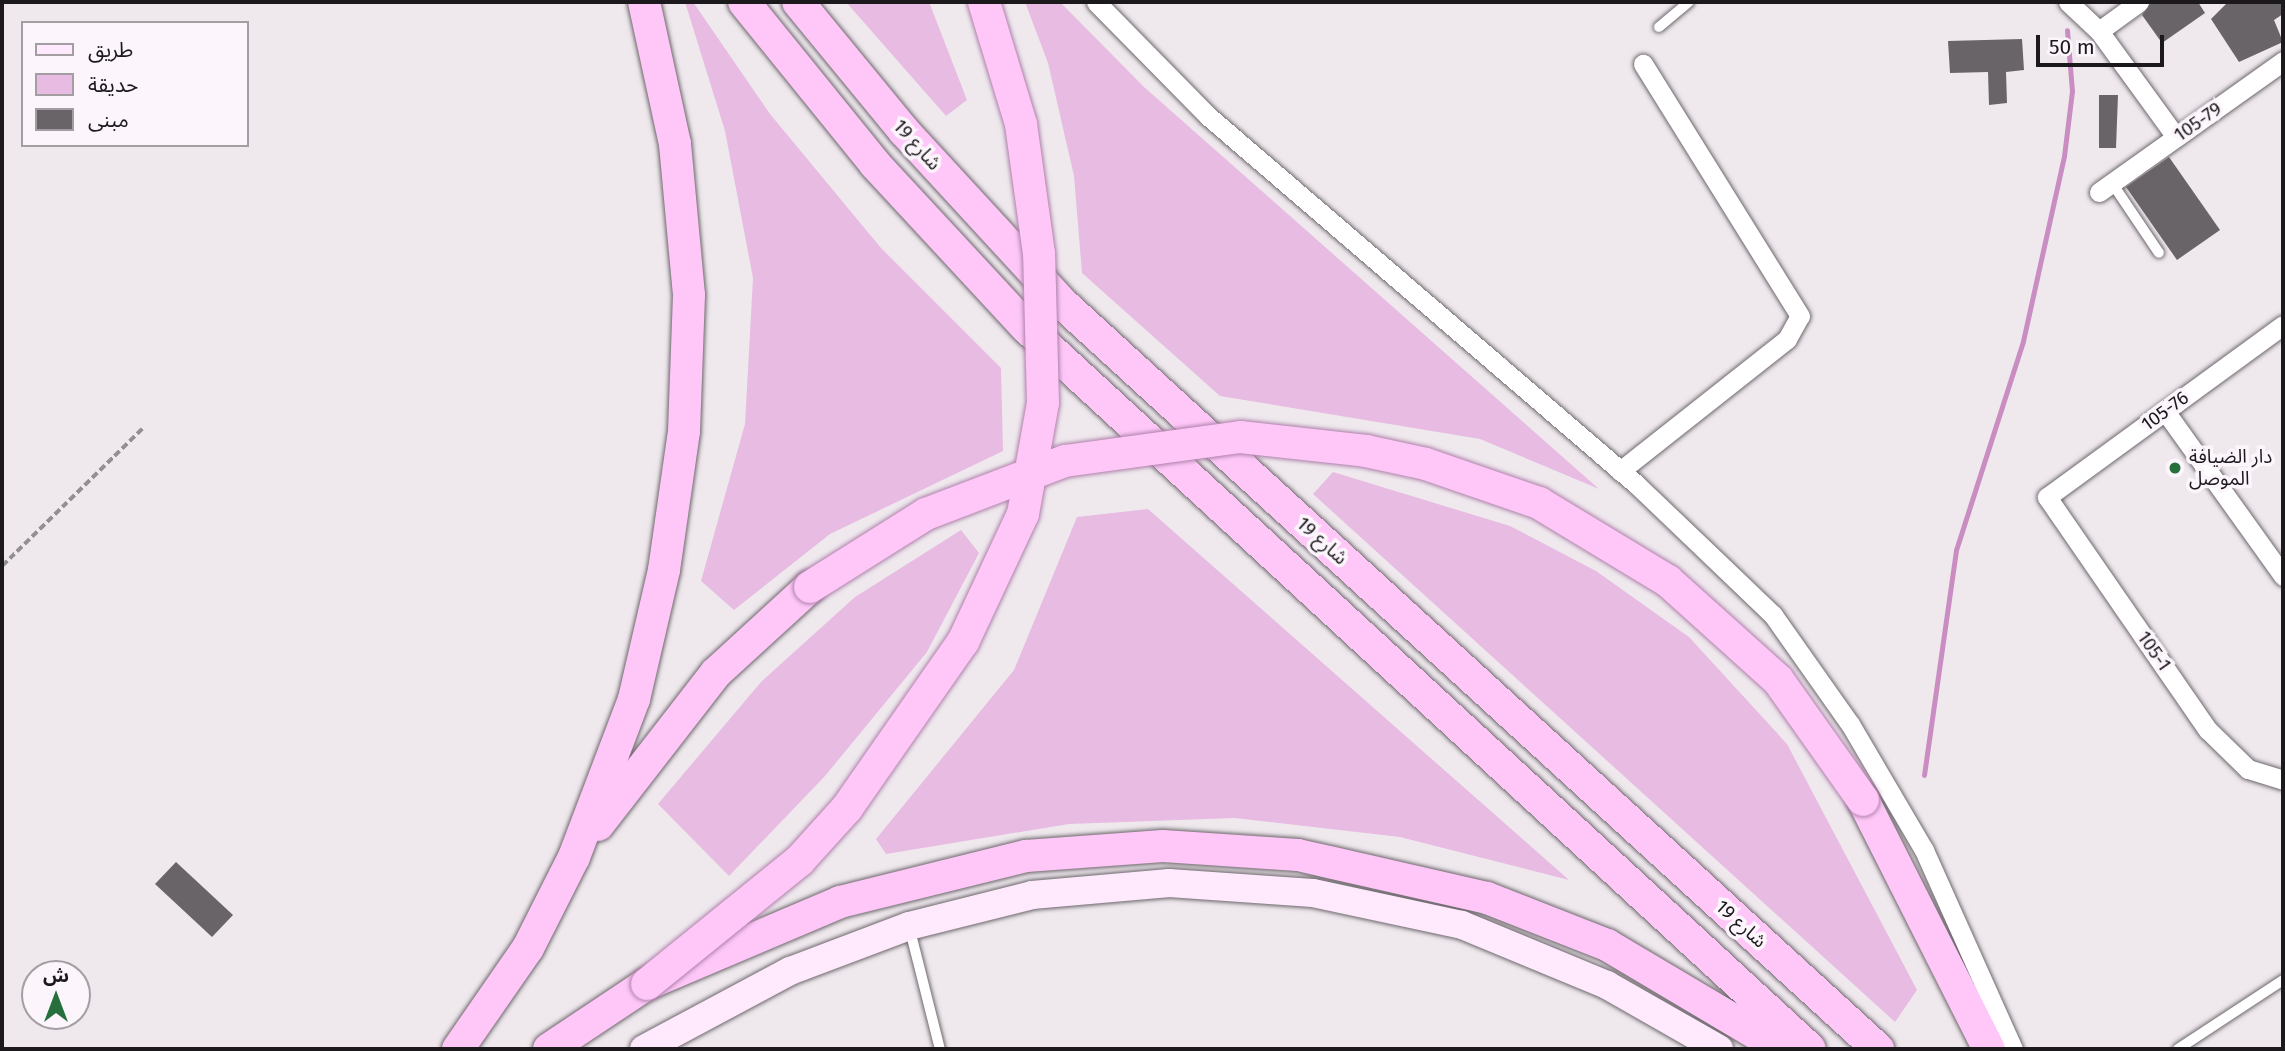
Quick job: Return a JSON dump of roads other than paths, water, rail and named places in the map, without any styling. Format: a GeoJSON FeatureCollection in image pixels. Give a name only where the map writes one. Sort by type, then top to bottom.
{"type":"FeatureCollection","features":[{"type":"Feature","properties":{"kind":"highway"},"geometry":{"type":"LineString","coordinates":[[458,1049],[528,948],[574,857],[634,699],[664,570],[688,364],[686,232],[644,2]]}},
{"type":"Feature","properties":{"kind":"highway"},"geometry":{"type":"LineString","coordinates":[[744,2],[874,164],[1025,326],[1810,1049]]}},
{"type":"Feature","properties":{"kind":"highway","name":"شارع 19"},"geometry":{"type":"LineString","coordinates":[[798,2],[904,131],[1062,303],[1878,1049]]}},
{"type":"Feature","properties":{"kind":"highway"},"geometry":{"type":"LineString","coordinates":[[549,1049],[647,984],[800,860],[847,808],[963,642],[1023,514],[1043,403],[1040,254],[1021,124],[984,2]]}},
{"type":"Feature","properties":{"kind":"highway"},"geometry":{"type":"LineString","coordinates":[[574,857],[716,673],[810,587],[869,546],[926,514],[1065,461],[1240,437],[1303,441],[1426,464],[1581,524],[1668,581],[1754,656],[1812,722],[1863,800],[1989,1049]]}},
{"type":"Feature","properties":{"kind":"highway"},"geometry":{"type":"LineString","coordinates":[[647,984],[840,902],[1026,856],[1163,846],[1298,855],[1372,867],[1487,898],[1607,945],[1783,1049]]}},
{"type":"Feature","properties":{"kind":"main road"},"geometry":{"type":"LineString","coordinates":[[644,1049],[767,981],[909,926],[1032,895],[1101,886],[1313,892],[1462,925],[1538,953],[1674,1019],[1719,1049]]}},
{"type":"Feature","properties":{"kind":"street"},"geometry":{"type":"LineString","coordinates":[[1096,2],[1208,116],[1620,471],[1773,615],[1850,724],[1924,850],[2013,1049]]}},
{"type":"Feature","properties":{"kind":"street"},"geometry":{"type":"LineString","coordinates":[[2068,2],[2099,31],[2176,137]]}},
{"type":"Feature","properties":{"kind":"street"},"geometry":{"type":"LineString","coordinates":[[2099,31],[2139,2]]}},
{"type":"Feature","properties":{"kind":"street","name":"105-79"},"geometry":{"type":"LineString","coordinates":[[2106,187],[2283,61]]}},
{"type":"Feature","properties":{"kind":"street"},"geometry":{"type":"LineString","coordinates":[[1620,471],[1787,339],[1800,316],[1643,64]]}},
{"type":"Feature","properties":{"kind":"street","name":"105-76"},"geometry":{"type":"LineString","coordinates":[[2047,497],[2165,411],[2281,333]]}},
{"type":"Feature","properties":{"kind":"street"},"geometry":{"type":"LineString","coordinates":[[2165,411],[2283,576]]}},
{"type":"Feature","properties":{"kind":"street","name":"105-1"},"geometry":{"type":"LineString","coordinates":[[2047,497],[2208,730],[2248,769],[2283,780]]}},
{"type":"Feature","properties":{"kind":"lane"},"geometry":{"type":"LineString","coordinates":[[1659,27],[1689,2]]}},
{"type":"Feature","properties":{"kind":"lane","name":"105-79"},"geometry":{"type":"LineString","coordinates":[[2106,187],[2159,253]]}},
{"type":"Feature","properties":{"kind":"lane"},"geometry":{"type":"LineString","coordinates":[[909,926],[940,1049]]}},
{"type":"Feature","properties":{"kind":"lane"},"geometry":{"type":"LineString","coordinates":[[2178,1049],[2283,980]]}},
{"type":"Feature","properties":{"kind":"waterway"},"geometry":{"type":"LineString","coordinates":[[1924,775],[1956,550],[2023,341],[2064,156],[2072,91],[2067,30]]}},
{"type":"Feature","properties":{"kind":"place","name":"دار الضيافة الموصل"},"geometry":{"type":"Point","coordinates":[2175,468]}}]}
